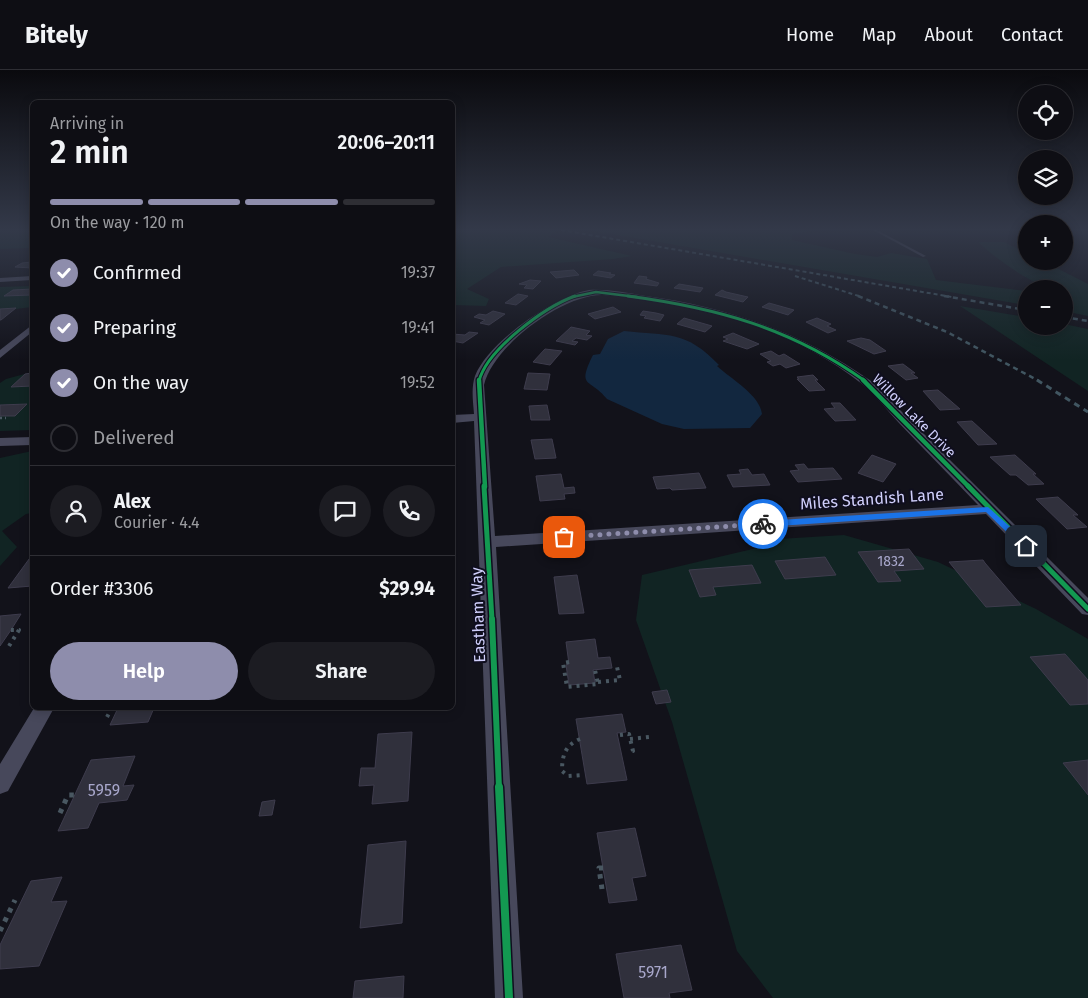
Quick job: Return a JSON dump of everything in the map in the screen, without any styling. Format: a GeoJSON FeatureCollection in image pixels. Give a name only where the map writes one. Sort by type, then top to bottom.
{"type":"FeatureCollection","features":[{"type":"Feature","properties":{"kind":"street"},"geometry":{"type":"LineString","coordinates":[[0,280],[30,278]]}},
{"type":"Feature","properties":{"kind":"street","name":"Eastham Way"},"geometry":{"type":"LineString","coordinates":[[509,998],[488,542],[479,417],[479,378],[494,353],[557,305],[577,295],[594,293]]}},
{"type":"Feature","properties":{"kind":"street","name":"Willow Lake Drive"},"geometry":{"type":"LineString","coordinates":[[594,293],[647,298],[717,312],[771,329],[828,356],[867,383],[988,509],[1088,609]]}},
{"type":"Feature","properties":{"kind":"street"},"geometry":{"type":"LineString","coordinates":[[0,356],[30,330]]}},
{"type":"Feature","properties":{"kind":"street"},"geometry":{"type":"LineString","coordinates":[[455,419],[479,417]]}},
{"type":"Feature","properties":{"kind":"street"},"geometry":{"type":"LineString","coordinates":[[0,442],[30,441]]}},
{"type":"Feature","properties":{"kind":"street","name":"Miles Standish Lane"},"geometry":{"type":"LineString","coordinates":[[488,542],[988,509]]}},
{"type":"Feature","properties":{"kind":"street"},"geometry":{"type":"LineString","coordinates":[[0,784],[43,710]]}},
{"type":"Feature","properties":{"kind":"path"},"geometry":{"type":"LineString","coordinates":[[0,418],[6,418]]}},
{"type":"Feature","properties":{"kind":"path"},"geometry":{"type":"LineString","coordinates":[[9,646],[19,630],[11,630]]}},
{"type":"Feature","properties":{"kind":"path"},"geometry":{"type":"LineString","coordinates":[[569,662],[563,663],[567,687],[620,680],[617,666]]}},
{"type":"Feature","properties":{"kind":"path"},"geometry":{"type":"LineString","coordinates":[[595,670],[598,682]]}},
{"type":"Feature","properties":{"kind":"path"},"geometry":{"type":"LineString","coordinates":[[107,718],[111,710]]}},
{"type":"Feature","properties":{"kind":"path"},"geometry":{"type":"LineString","coordinates":[[620,735],[629,734],[633,751],[628,751]]}},
{"type":"Feature","properties":{"kind":"path"},"geometry":{"type":"LineString","coordinates":[[630,739],[650,737]]}},
{"type":"Feature","properties":{"kind":"path"},"geometry":{"type":"LineString","coordinates":[[580,739],[567,746],[563,754],[562,771],[568,776],[584,775]]}},
{"type":"Feature","properties":{"kind":"path"},"geometry":{"type":"LineString","coordinates":[[60,813],[68,795],[75,795]]}},
{"type":"Feature","properties":{"kind":"path"},"geometry":{"type":"LineString","coordinates":[[602,889],[599,868],[603,868]]}},
{"type":"Feature","properties":{"kind":"path"},"geometry":{"type":"LineString","coordinates":[[0,931],[15,900]]}},
{"type":"Feature","properties":{"kind":"green space"},"geometry":{"type":"Polygon","coordinates":[[[455,273],[491,273],[467,289],[489,299],[486,306],[455,305],[455,273]]]}},
{"type":"Feature","properties":{"kind":"green space"},"geometry":{"type":"Polygon","coordinates":[[[841,273],[933,273],[936,280],[1018,290],[1018,304],[841,273]]]}},
{"type":"Feature","properties":{"kind":"green space"},"geometry":{"type":"Polygon","coordinates":[[[1020,273],[1067,273],[1088,284],[1088,316],[1073,313],[1073,280],[1030,280],[1020,273]]]}},
{"type":"Feature","properties":{"kind":"green space"},"geometry":{"type":"Polygon","coordinates":[[[30,286],[30,307],[0,311],[0,287],[30,286]]]}},
{"type":"Feature","properties":{"kind":"green space"},"geometry":{"type":"Polygon","coordinates":[[[960,306],[1018,316],[1018,335],[1073,335],[1073,326],[1088,329],[1088,391],[960,306]]]}},
{"type":"Feature","properties":{"kind":"green space"},"geometry":{"type":"Polygon","coordinates":[[[30,373],[30,430],[0,431],[0,383],[6,379],[30,373]]]}},
{"type":"Feature","properties":{"kind":"green space"},"geometry":{"type":"Polygon","coordinates":[[[30,451],[30,513],[26,514],[2,531],[17,547],[0,566],[0,458],[30,451]]]}},
{"type":"Feature","properties":{"kind":"green space"},"geometry":{"type":"Polygon","coordinates":[[[844,535],[938,562],[1036,609],[1088,639],[1088,998],[773,998],[737,951],[672,722],[636,620],[642,575],[757,548],[779,539],[844,535]]]}},
{"type":"Feature","properties":{"kind":"water"},"geometry":{"type":"Polygon","coordinates":[[[624,331],[676,337],[696,346],[751,394],[760,407],[762,414],[750,428],[684,429],[662,424],[607,399],[588,382],[586,373],[593,355],[600,354],[608,339],[624,331]]]}},
{"type":"Feature","properties":{"kind":"building"},"geometry":{"type":"Polygon","coordinates":[[[551,273],[577,273],[579,275],[556,278],[551,273]]]}},
{"type":"Feature","properties":{"kind":"building"},"geometry":{"type":"Polygon","coordinates":[[[610,273],[609,274],[615,275],[611,278],[593,275],[610,273]]]}},
{"type":"Feature","properties":{"kind":"building"},"geometry":{"type":"Polygon","coordinates":[[[639,276],[647,277],[646,279],[659,283],[657,286],[634,283],[639,276]]]}},
{"type":"Feature","properties":{"kind":"building"},"geometry":{"type":"Polygon","coordinates":[[[530,280],[541,281],[533,289],[524,288],[527,285],[519,284],[530,280]]]}},
{"type":"Feature","properties":{"kind":"building"},"geometry":{"type":"Polygon","coordinates":[[[679,284],[703,288],[700,292],[674,288],[679,284]]]}},
{"type":"Feature","properties":{"kind":"building"},"geometry":{"type":"Polygon","coordinates":[[[30,289],[30,295],[4,296],[13,290],[30,289]]]}},
{"type":"Feature","properties":{"kind":"building"},"geometry":{"type":"Polygon","coordinates":[[[722,290],[748,297],[743,302],[715,295],[722,290]]]}},
{"type":"Feature","properties":{"kind":"building"},"geometry":{"type":"Polygon","coordinates":[[[518,294],[528,296],[516,305],[505,303],[518,294]]]}},
{"type":"Feature","properties":{"kind":"building"},"geometry":{"type":"Polygon","coordinates":[[[769,303],[794,310],[788,315],[762,307],[769,303]]]}},
{"type":"Feature","properties":{"kind":"building"},"geometry":{"type":"Polygon","coordinates":[[[613,307],[621,312],[595,319],[588,314],[613,307]]]}},
{"type":"Feature","properties":{"kind":"building"},"geometry":{"type":"Polygon","coordinates":[[[16,308],[1,320],[0,320],[0,309],[16,308]]]}},
{"type":"Feature","properties":{"kind":"building"},"geometry":{"type":"Polygon","coordinates":[[[493,311],[505,314],[489,325],[480,323],[485,320],[474,317],[479,314],[486,315],[493,311]]]}},
{"type":"Feature","properties":{"kind":"building"},"geometry":{"type":"Polygon","coordinates":[[[643,311],[664,315],[660,321],[644,318],[646,316],[640,315],[643,311]]]}},
{"type":"Feature","properties":{"kind":"building"},"geometry":{"type":"Polygon","coordinates":[[[684,318],[712,326],[705,332],[677,324],[684,318]]]}},
{"type":"Feature","properties":{"kind":"building"},"geometry":{"type":"Polygon","coordinates":[[[817,318],[831,324],[827,326],[836,330],[828,333],[806,322],[817,318]]]}},
{"type":"Feature","properties":{"kind":"building"},"geometry":{"type":"Polygon","coordinates":[[[571,327],[590,331],[586,335],[592,336],[587,340],[576,338],[572,341],[578,342],[575,345],[556,341],[571,327]]]}},
{"type":"Feature","properties":{"kind":"building"},"geometry":{"type":"Polygon","coordinates":[[[469,332],[478,333],[463,343],[455,342],[455,334],[465,335],[469,332]]]}},
{"type":"Feature","properties":{"kind":"building"},"geometry":{"type":"Polygon","coordinates":[[[733,333],[759,344],[747,349],[723,341],[728,339],[723,337],[733,333]]]}},
{"type":"Feature","properties":{"kind":"building"},"geometry":{"type":"Polygon","coordinates":[[[861,338],[870,340],[886,351],[874,354],[847,341],[861,338]]]}},
{"type":"Feature","properties":{"kind":"building"},"geometry":{"type":"Polygon","coordinates":[[[545,349],[562,351],[550,365],[533,362],[545,349]]]}},
{"type":"Feature","properties":{"kind":"building"},"geometry":{"type":"Polygon","coordinates":[[[771,351],[779,356],[784,354],[800,364],[786,368],[780,364],[773,366],[767,362],[771,361],[760,354],[771,351]]]}},
{"type":"Feature","properties":{"kind":"building"},"geometry":{"type":"Polygon","coordinates":[[[903,364],[915,373],[911,373],[918,378],[906,380],[888,366],[903,364]]]}},
{"type":"Feature","properties":{"kind":"building"},"geometry":{"type":"Polygon","coordinates":[[[30,373],[30,386],[11,387],[25,374],[30,373]]]}},
{"type":"Feature","properties":{"kind":"building"},"geometry":{"type":"Polygon","coordinates":[[[528,373],[550,374],[547,390],[524,389],[528,373]]]}},
{"type":"Feature","properties":{"kind":"building"},"geometry":{"type":"Polygon","coordinates":[[[813,375],[818,380],[815,380],[825,390],[809,391],[797,379],[799,379],[797,377],[813,375]]]}},
{"type":"Feature","properties":{"kind":"building"},"geometry":{"type":"Polygon","coordinates":[[[938,390],[960,409],[940,410],[923,391],[938,390]]]}},
{"type":"Feature","properties":{"kind":"building"},"geometry":{"type":"Polygon","coordinates":[[[831,403],[840,403],[856,420],[835,421],[824,409],[835,408],[831,403]]]}},
{"type":"Feature","properties":{"kind":"building"},"geometry":{"type":"Polygon","coordinates":[[[27,404],[15,416],[0,416],[0,405],[27,404]]]}},
{"type":"Feature","properties":{"kind":"building"},"geometry":{"type":"Polygon","coordinates":[[[547,405],[550,420],[531,420],[529,406],[547,405]]]}},
{"type":"Feature","properties":{"kind":"building"},"geometry":{"type":"Polygon","coordinates":[[[972,421],[997,444],[978,445],[957,422],[972,421]]]}},
{"type":"Feature","properties":{"kind":"building"},"geometry":{"type":"Polygon","coordinates":[[[552,439],[556,458],[535,459],[531,440],[552,439]]]}},
{"type":"Feature","properties":{"kind":"building"},"geometry":{"type":"Polygon","coordinates":[[[872,455],[896,464],[883,482],[858,473],[872,455]]]}},
{"type":"Feature","properties":{"kind":"building"},"geometry":{"type":"Polygon","coordinates":[[[1015,455],[1044,484],[1028,485],[1016,475],[1010,475],[990,457],[1015,455]]]}},
{"type":"Feature","properties":{"kind":"building"},"geometry":{"type":"Polygon","coordinates":[[[804,464],[808,469],[833,468],[842,479],[798,482],[790,471],[799,470],[795,465],[804,464]]]}},
{"type":"Feature","properties":{"kind":"building"},"geometry":{"type":"Polygon","coordinates":[[[748,469],[752,475],[764,474],[770,485],[733,487],[727,475],[741,474],[739,470],[748,469]]]}},
{"type":"Feature","properties":{"kind":"building"},"geometry":{"type":"Polygon","coordinates":[[[699,473],[706,488],[657,489],[653,477],[699,473]]]}},
{"type":"Feature","properties":{"kind":"building"},"geometry":{"type":"Polygon","coordinates":[[[561,474],[564,488],[574,487],[575,493],[564,494],[565,499],[540,501],[536,476],[561,474]]]}},
{"type":"Feature","properties":{"kind":"building"},"geometry":{"type":"Polygon","coordinates":[[[1058,497],[1078,515],[1073,515],[1087,527],[1067,529],[1036,499],[1058,497]]]}},
{"type":"Feature","properties":{"kind":"building"},"geometry":{"type":"Polygon","coordinates":[[[909,549],[924,569],[894,571],[901,581],[878,582],[858,552],[909,549]]]}},
{"type":"Feature","properties":{"kind":"building"},"geometry":{"type":"Polygon","coordinates":[[[825,557],[836,575],[785,579],[775,561],[825,557]]]}},
{"type":"Feature","properties":{"kind":"building"},"geometry":{"type":"Polygon","coordinates":[[[30,558],[30,586],[8,588],[30,558]]]}},
{"type":"Feature","properties":{"kind":"building"},"geometry":{"type":"Polygon","coordinates":[[[983,560],[1021,605],[986,607],[949,562],[983,560]]]}},
{"type":"Feature","properties":{"kind":"building"},"geometry":{"type":"Polygon","coordinates":[[[752,565],[761,583],[713,587],[716,595],[700,597],[689,570],[752,565]]]}},
{"type":"Feature","properties":{"kind":"building"},"geometry":{"type":"Polygon","coordinates":[[[577,575],[584,613],[559,614],[554,577],[577,575]]]}},
{"type":"Feature","properties":{"kind":"building"},"geometry":{"type":"Polygon","coordinates":[[[21,614],[11,630],[0,646],[0,616],[21,614]]]}},
{"type":"Feature","properties":{"kind":"building"},"geometry":{"type":"Polygon","coordinates":[[[595,639],[598,658],[610,657],[612,668],[593,670],[595,683],[569,685],[566,665],[569,664],[566,642],[595,639]]]}},
{"type":"Feature","properties":{"kind":"building"},"geometry":{"type":"Polygon","coordinates":[[[1065,654],[1088,680],[1088,704],[1070,705],[1030,657],[1065,654]]]}},
{"type":"Feature","properties":{"kind":"building"},"geometry":{"type":"Polygon","coordinates":[[[667,690],[671,702],[656,704],[652,692],[667,690]]]}},
{"type":"Feature","properties":{"kind":"building"},"geometry":{"type":"Polygon","coordinates":[[[117,710],[153,710],[148,722],[110,725],[117,710]]]}},
{"type":"Feature","properties":{"kind":"building"},"geometry":{"type":"Polygon","coordinates":[[[622,714],[626,732],[617,733],[627,780],[587,784],[576,719],[622,714]]]}},
{"type":"Feature","properties":{"kind":"building"},"geometry":{"type":"Polygon","coordinates":[[[412,732],[408,801],[372,804],[374,785],[359,786],[361,768],[375,768],[378,734],[412,732]]]}},
{"type":"Feature","properties":{"kind":"building"},"geometry":{"type":"Polygon","coordinates":[[[135,756],[123,786],[134,785],[127,800],[99,803],[88,828],[58,831],[91,760],[135,756]]]}},
{"type":"Feature","properties":{"kind":"building"},"geometry":{"type":"Polygon","coordinates":[[[1088,760],[1088,795],[1063,763],[1088,760]]]}},
{"type":"Feature","properties":{"kind":"building"},"geometry":{"type":"Polygon","coordinates":[[[275,800],[272,815],[259,816],[262,802],[275,800]]]}},
{"type":"Feature","properties":{"kind":"building"},"geometry":{"type":"Polygon","coordinates":[[[635,828],[646,876],[632,878],[637,900],[609,903],[597,833],[635,828]]]}},
{"type":"Feature","properties":{"kind":"building"},"geometry":{"type":"Polygon","coordinates":[[[406,841],[402,923],[360,928],[368,845],[406,841]]]}},
{"type":"Feature","properties":{"kind":"building"},"geometry":{"type":"Polygon","coordinates":[[[62,877],[51,902],[67,901],[39,966],[0,969],[0,945],[31,881],[62,877]]]}},
{"type":"Feature","properties":{"kind":"building"},"geometry":{"type":"Polygon","coordinates":[[[681,945],[692,990],[669,993],[670,998],[624,998],[616,954],[681,945]]]}},
{"type":"Feature","properties":{"kind":"building"},"geometry":{"type":"Polygon","coordinates":[[[404,976],[403,998],[353,998],[355,981],[404,976]]]}},
{"type":"Feature","properties":{"kind":"railway"},"geometry":{"type":"LineString","coordinates":[[814,273],[952,297]]}},
{"type":"Feature","properties":{"kind":"railway"},"geometry":{"type":"LineString","coordinates":[[795,276],[862,297]]}},
{"type":"Feature","properties":{"kind":"railway"},"geometry":{"type":"LineString","coordinates":[[858,296],[947,332],[1039,381]]}},
{"type":"Feature","properties":{"kind":"railway"},"geometry":{"type":"LineString","coordinates":[[944,296],[1018,309]]}},
{"type":"Feature","properties":{"kind":"railway"},"geometry":{"type":"LineString","coordinates":[[1073,318],[1088,321]]}},
{"type":"Feature","properties":{"kind":"railway"},"geometry":{"type":"LineString","coordinates":[[1037,380],[1088,412]]}},
{"type":"Feature","properties":{"kind":"cycle path"},"geometry":{"type":"LineString","coordinates":[[509,998],[488,542],[478,385],[484,368],[494,354],[551,309],[566,299],[596,292],[667,301],[728,314],[787,335],[815,349],[867,383],[1088,609]]}},
{"type":"Feature","properties":{"kind":"way so far"},"geometry":{"type":"LineString","coordinates":[[564,537],[763,524]]}},
{"type":"Feature","properties":{"kind":"route"},"geometry":{"type":"LineString","coordinates":[[763,524],[988,509],[1026,546]]}}]}
